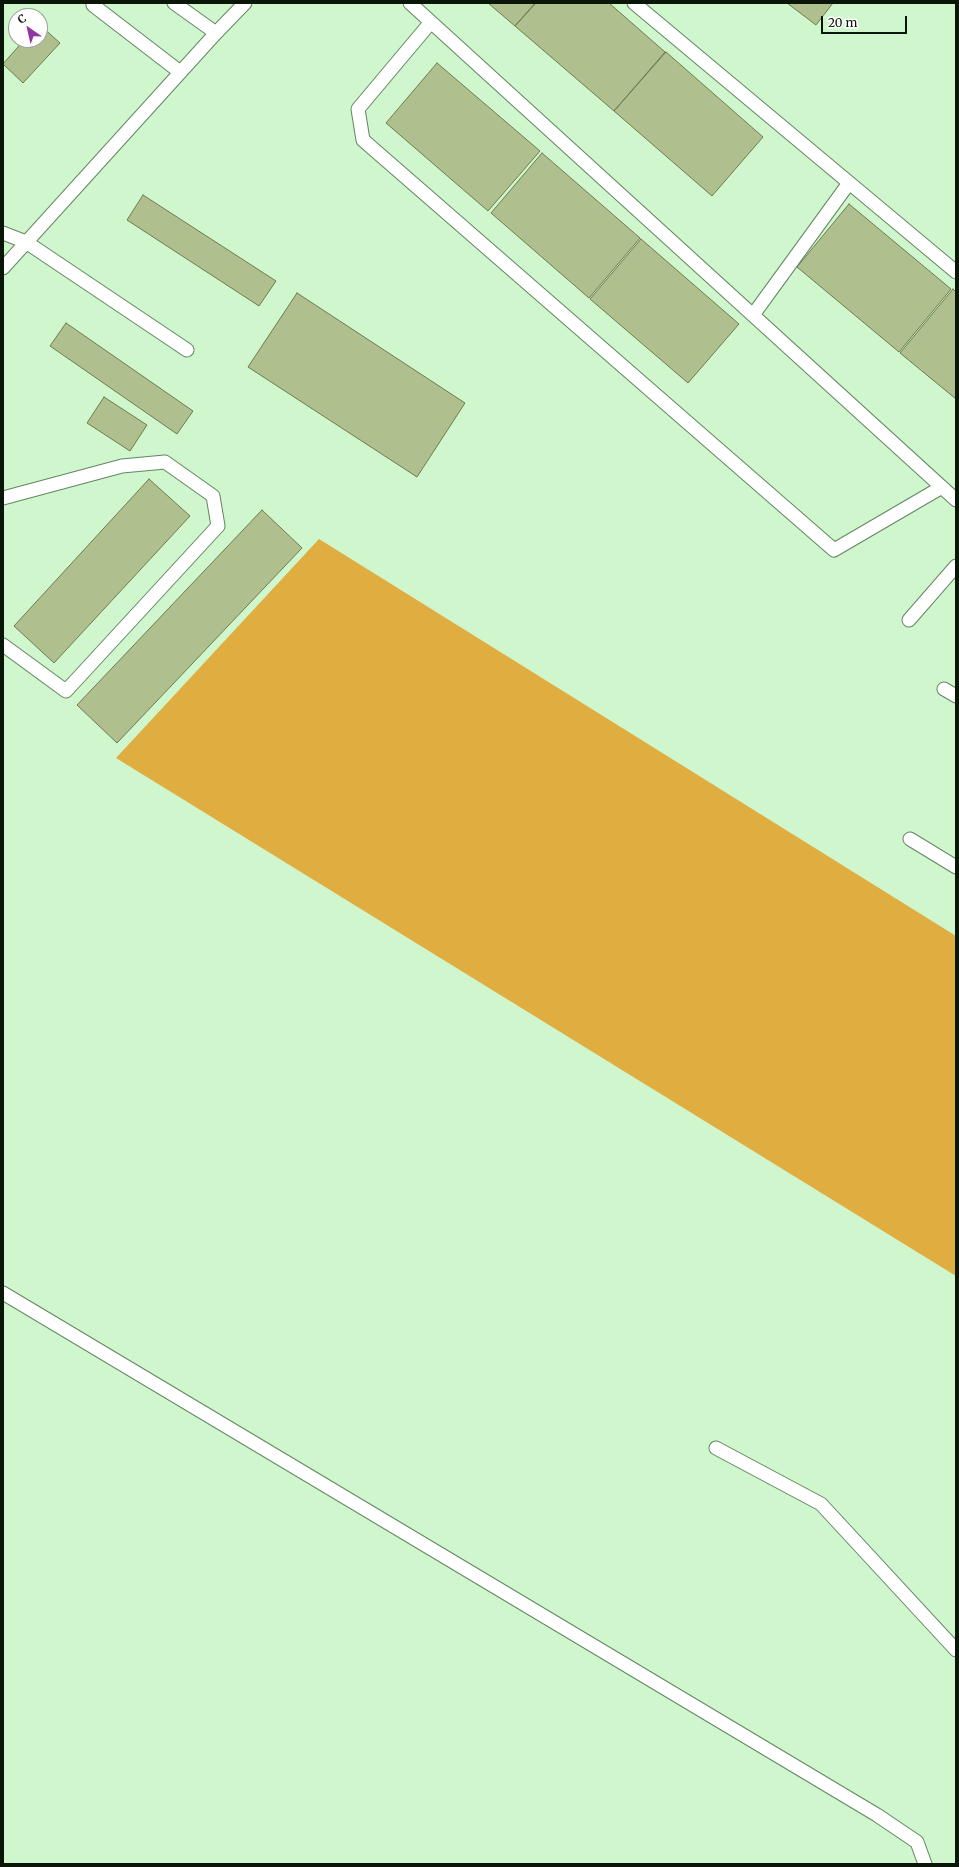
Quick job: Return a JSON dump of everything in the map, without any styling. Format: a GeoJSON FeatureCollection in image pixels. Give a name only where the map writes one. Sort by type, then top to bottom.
{"type":"FeatureCollection","features":[{"type":"Feature","properties":{"kind":"lane"},"geometry":{"type":"LineString","coordinates":[[174,3],[216,32]]}},
{"type":"Feature","properties":{"kind":"lane"},"geometry":{"type":"LineString","coordinates":[[3,268],[216,32],[245,3]]}},
{"type":"Feature","properties":{"kind":"lane"},"geometry":{"type":"LineString","coordinates":[[410,3],[956,500]]}},
{"type":"Feature","properties":{"kind":"lane"},"geometry":{"type":"LineString","coordinates":[[634,3],[956,272]]}},
{"type":"Feature","properties":{"kind":"lane"},"geometry":{"type":"LineString","coordinates":[[93,5],[180,72]]}},
{"type":"Feature","properties":{"kind":"lane"},"geometry":{"type":"LineString","coordinates":[[431,22],[358,109],[363,140],[834,550],[942,488]]}},
{"type":"Feature","properties":{"kind":"lane"},"geometry":{"type":"LineString","coordinates":[[753,315],[849,182]]}},
{"type":"Feature","properties":{"kind":"lane"},"geometry":{"type":"LineString","coordinates":[[3,233],[26,242],[187,350]]}},
{"type":"Feature","properties":{"kind":"lane"},"geometry":{"type":"LineString","coordinates":[[3,498],[122,466],[165,462],[213,496],[218,526],[66,691],[3,645]]}},
{"type":"Feature","properties":{"kind":"lane"},"geometry":{"type":"LineString","coordinates":[[909,620],[956,566]]}},
{"type":"Feature","properties":{"kind":"lane"},"geometry":{"type":"LineString","coordinates":[[944,689],[956,696]]}},
{"type":"Feature","properties":{"kind":"lane"},"geometry":{"type":"LineString","coordinates":[[910,839],[956,867]]}},
{"type":"Feature","properties":{"kind":"lane"},"geometry":{"type":"LineString","coordinates":[[3,1293],[877,1815],[916,1842],[924,1864]]}},
{"type":"Feature","properties":{"kind":"lane"},"geometry":{"type":"LineString","coordinates":[[716,1448],[821,1504],[956,1650]]}},
{"type":"Feature","properties":{"kind":"shaded area"},"geometry":{"type":"Polygon","coordinates":[[[319,539],[956,936],[956,1276],[116,758],[319,539]]]}},
{"type":"Feature","properties":{"kind":"building"},"geometry":{"type":"Polygon","coordinates":[[[488,3],[535,3],[515,26],[488,3]]]}},
{"type":"Feature","properties":{"kind":"building"},"geometry":{"type":"Polygon","coordinates":[[[536,3],[609,3],[665,52],[614,111],[515,26],[536,3]]]}},
{"type":"Feature","properties":{"kind":"building"},"geometry":{"type":"Polygon","coordinates":[[[787,3],[833,3],[816,25],[787,3]]]}},
{"type":"Feature","properties":{"kind":"building"},"geometry":{"type":"Polygon","coordinates":[[[48,32],[60,43],[23,83],[3,64],[17,48],[48,48],[48,32]]]}},
{"type":"Feature","properties":{"kind":"building"},"geometry":{"type":"Polygon","coordinates":[[[666,52],[763,137],[712,196],[614,111],[666,52]]]}},
{"type":"Feature","properties":{"kind":"building"},"geometry":{"type":"Polygon","coordinates":[[[437,63],[540,151],[488,211],[386,123],[437,63]]]}},
{"type":"Feature","properties":{"kind":"building"},"geometry":{"type":"Polygon","coordinates":[[[542,153],[640,238],[589,298],[491,213],[542,153]]]}},
{"type":"Feature","properties":{"kind":"building"},"geometry":{"type":"Polygon","coordinates":[[[143,195],[276,281],[259,306],[127,220],[143,195]]]}},
{"type":"Feature","properties":{"kind":"building"},"geometry":{"type":"Polygon","coordinates":[[[849,204],[951,289],[899,352],[797,267],[849,204]]]}},
{"type":"Feature","properties":{"kind":"building"},"geometry":{"type":"Polygon","coordinates":[[[641,239],[739,324],[688,383],[590,299],[641,239]]]}},
{"type":"Feature","properties":{"kind":"building"},"geometry":{"type":"Polygon","coordinates":[[[953,289],[956,292],[956,399],[900,353],[953,289]]]}},
{"type":"Feature","properties":{"kind":"building"},"geometry":{"type":"Polygon","coordinates":[[[297,293],[465,403],[417,477],[248,367],[297,293]]]}},
{"type":"Feature","properties":{"kind":"building"},"geometry":{"type":"Polygon","coordinates":[[[66,323],[193,411],[177,434],[50,346],[66,323]]]}},
{"type":"Feature","properties":{"kind":"building"},"geometry":{"type":"Polygon","coordinates":[[[104,397],[147,425],[130,451],[87,423],[104,397]]]}},
{"type":"Feature","properties":{"kind":"building"},"geometry":{"type":"Polygon","coordinates":[[[149,479],[190,516],[54,663],[14,626],[149,479]]]}},
{"type":"Feature","properties":{"kind":"building"},"geometry":{"type":"Polygon","coordinates":[[[262,510],[302,548],[117,743],[77,705],[262,510]]]}}]}
